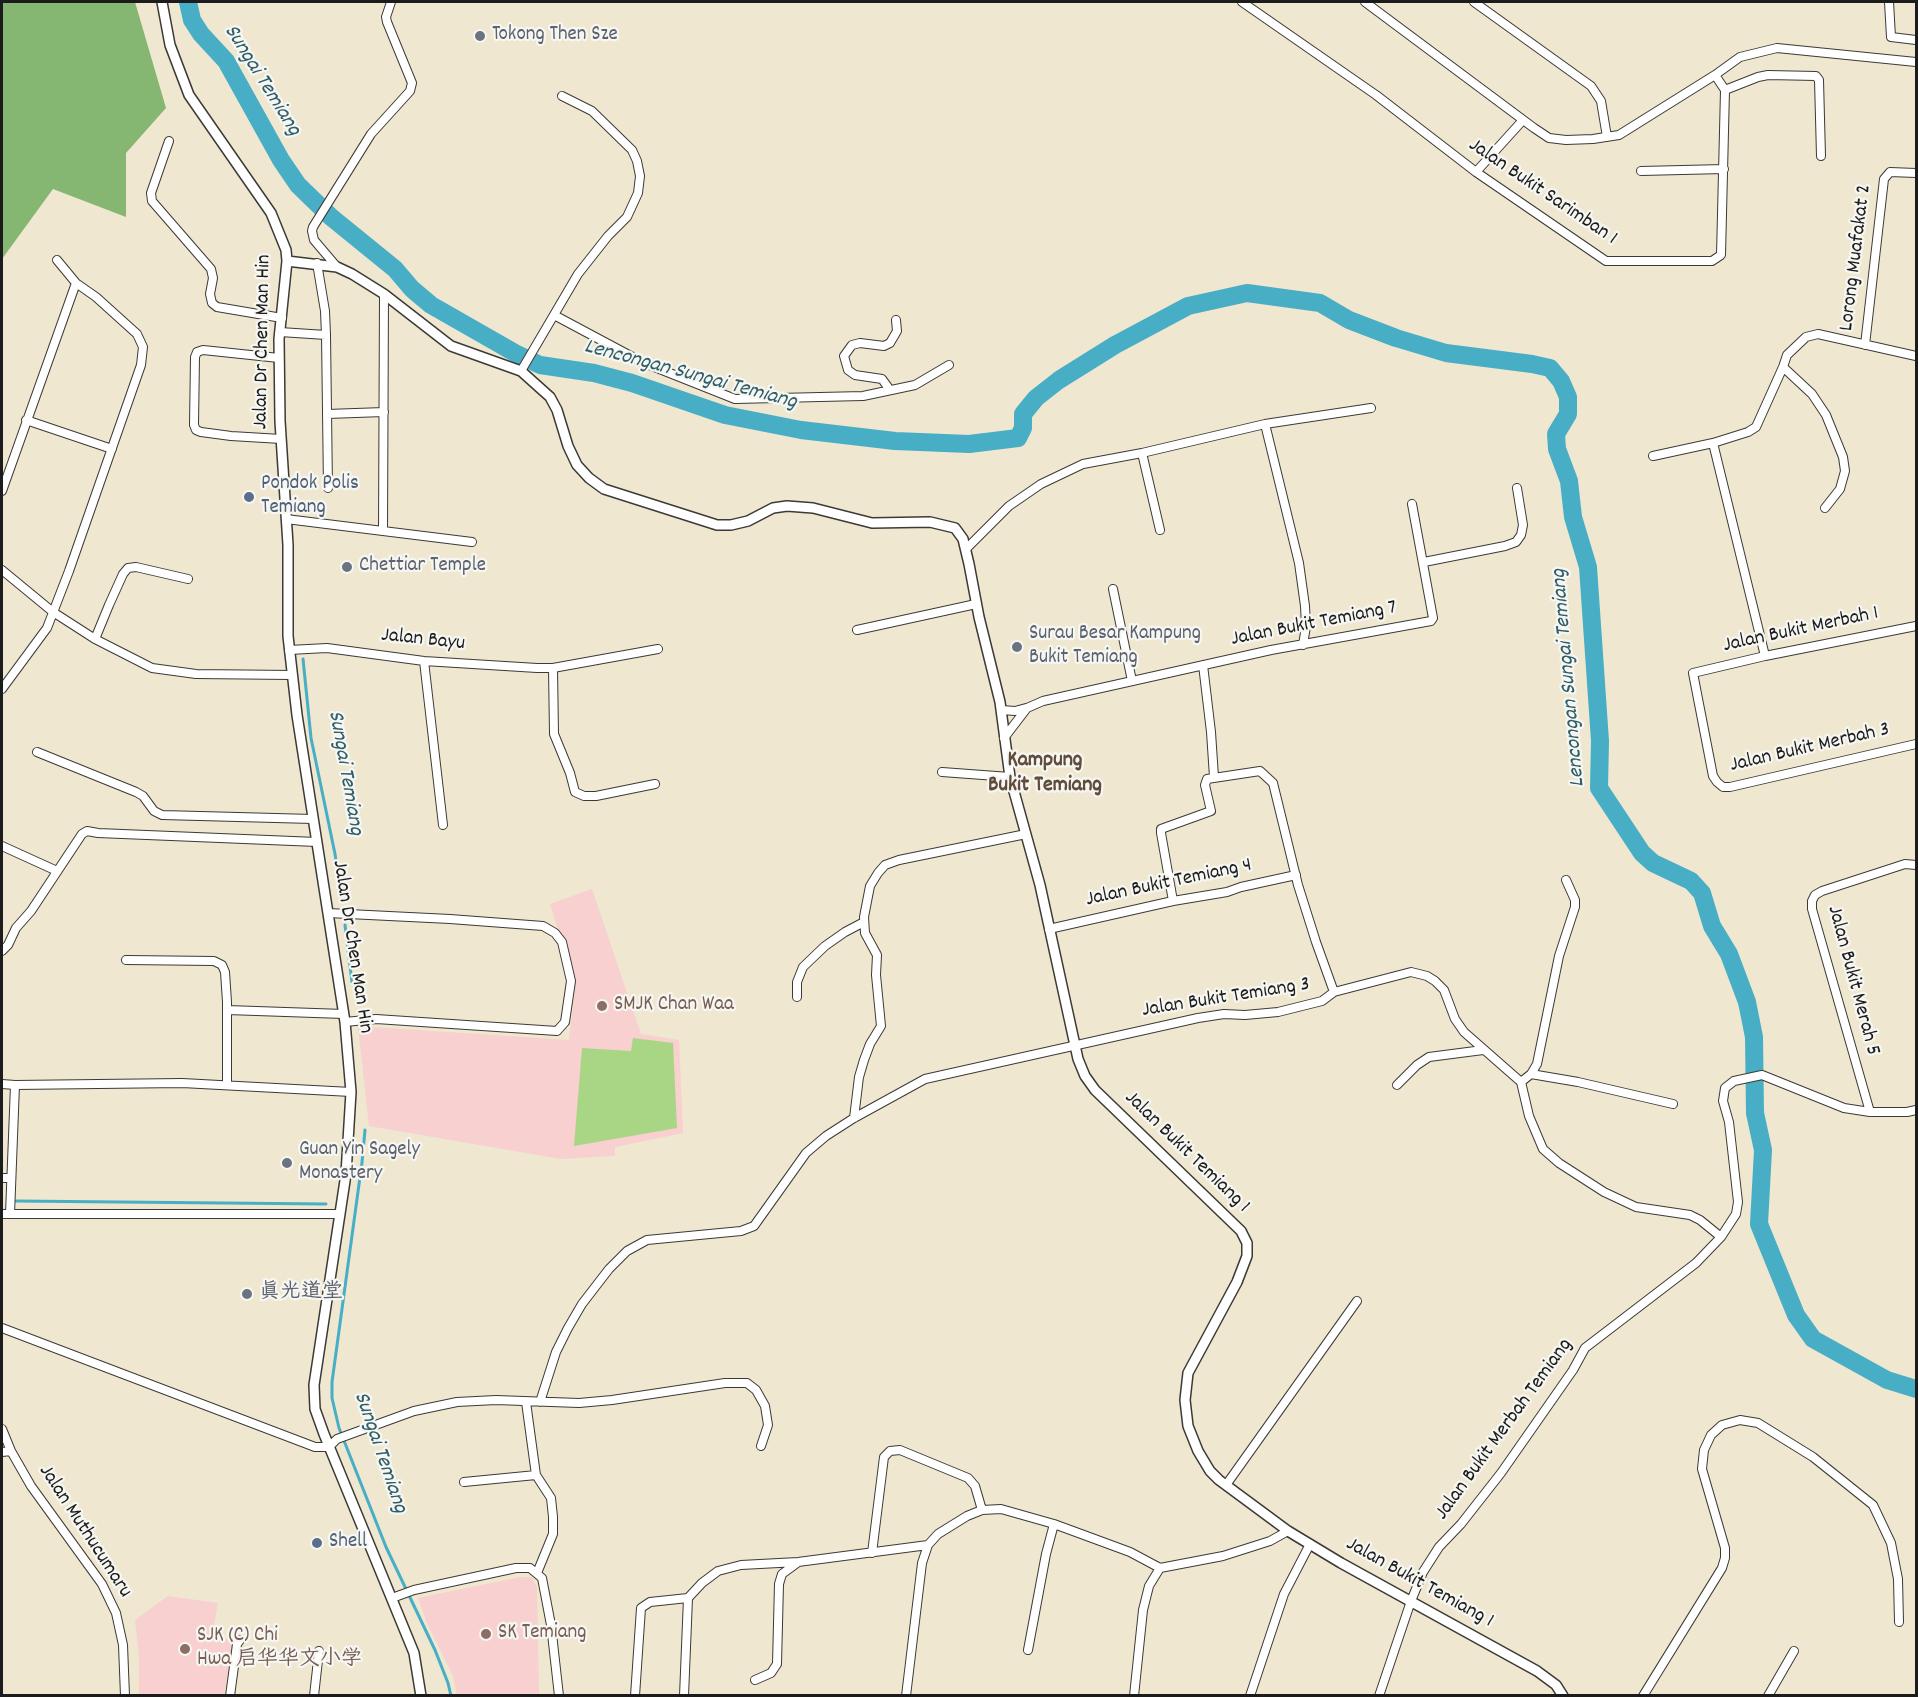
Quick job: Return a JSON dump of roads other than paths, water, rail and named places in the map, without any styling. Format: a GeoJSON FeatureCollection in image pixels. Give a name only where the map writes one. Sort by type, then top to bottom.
{"type":"FeatureCollection","features":[{"type":"Feature","properties":{"kind":"street","name":"Jalan Dr Chen Man Hin"},"geometry":{"type":"LineString","coordinates":[[162,2],[170,45],[189,95],[271,213],[283,241],[287,261],[279,358],[289,650],[345,1018],[351,1092],[346,1174],[314,1385],[315,1409],[329,1447],[396,1597],[414,1653],[421,1695]]}},
{"type":"Feature","properties":{"kind":"street"},"geometry":{"type":"LineString","coordinates":[[337,267],[312,236],[313,226],[371,134],[410,91],[412,83],[387,22],[391,2]]}},
{"type":"Feature","properties":{"kind":"street","name":"Jalan Bukit Sarimban 1"},"geometry":{"type":"LineString","coordinates":[[1242,2],[1376,95],[1476,172],[1598,257],[1614,262],[1718,259],[1723,250],[1725,90]]}},
{"type":"Feature","properties":{"kind":"street"},"geometry":{"type":"LineString","coordinates":[[1365,2],[1549,138],[1566,140],[1607,137],[1627,131],[1740,57],[1777,48],[1917,62]]}},
{"type":"Feature","properties":{"kind":"street"},"geometry":{"type":"LineString","coordinates":[[1474,2],[1591,86],[1601,101],[1607,137]]}},
{"type":"Feature","properties":{"kind":"street"},"geometry":{"type":"LineString","coordinates":[[1889,2],[1891,37],[1917,40]]}},
{"type":"Feature","properties":{"kind":"street"},"geometry":{"type":"LineString","coordinates":[[1715,75],[1725,90],[1768,75],[1816,76],[1819,80],[1821,156]]}},
{"type":"Feature","properties":{"kind":"street"},"geometry":{"type":"LineString","coordinates":[[521,371],[578,274],[608,236],[627,217],[638,193],[640,176],[632,150],[592,111],[562,96]]}},
{"type":"Feature","properties":{"kind":"street"},"geometry":{"type":"LineString","coordinates":[[1476,172],[1523,120]]}},
{"type":"Feature","properties":{"kind":"street"},"geometry":{"type":"LineString","coordinates":[[169,141],[151,193],[152,201],[211,269],[212,303],[217,307],[282,318]]}},
{"type":"Feature","properties":{"kind":"street"},"geometry":{"type":"LineString","coordinates":[[1641,171],[1724,169]]}},
{"type":"Feature","properties":{"kind":"street","name":"Lorong Muafakat 2"},"geometry":{"type":"LineString","coordinates":[[1865,345],[1886,175],[1894,171],[1917,173]]}},
{"type":"Feature","properties":{"kind":"street"},"geometry":{"type":"LineString","coordinates":[[2,689],[46,628],[53,612],[141,365],[143,346],[137,334],[96,297],[76,283],[57,260]]}},
{"type":"Feature","properties":{"kind":"street"},"geometry":{"type":"LineString","coordinates":[[287,261],[337,267],[384,294],[451,345],[521,371],[550,397],[557,410],[568,446],[578,465],[589,478],[604,489],[717,525],[748,521],[773,508],[787,506],[813,508],[872,523],[930,522],[954,528],[963,539],[966,549],[1010,506],[1041,484],[1083,464],[1142,453],[1265,424],[1371,408]]}},
{"type":"Feature","properties":{"kind":"street"},"geometry":{"type":"LineString","coordinates":[[317,263],[325,311],[328,488]]}},
{"type":"Feature","properties":{"kind":"street"},"geometry":{"type":"LineString","coordinates":[[2,491],[76,283]]}},
{"type":"Feature","properties":{"kind":"street"},"geometry":{"type":"LineString","coordinates":[[383,531],[384,294]]}},
{"type":"Feature","properties":{"kind":"street"},"geometry":{"type":"LineString","coordinates":[[554,315],[642,362],[735,399],[863,396],[915,385],[949,365]]}},
{"type":"Feature","properties":{"kind":"street"},"geometry":{"type":"LineString","coordinates":[[890,390],[882,379],[855,375],[848,370],[844,356],[852,345],[860,343],[884,346],[890,343],[897,331],[896,320]]}},
{"type":"Feature","properties":{"kind":"street"},"geometry":{"type":"LineString","coordinates":[[280,332],[326,335]]}},
{"type":"Feature","properties":{"kind":"street"},"geometry":{"type":"LineString","coordinates":[[1653,456],[1713,442],[1748,432],[1756,427],[1787,355],[1806,337],[1818,334],[1917,356]]}},
{"type":"Feature","properties":{"kind":"street"},"geometry":{"type":"LineString","coordinates":[[279,358],[203,350],[197,352],[194,425],[196,430],[201,432],[281,439]]}},
{"type":"Feature","properties":{"kind":"street"},"geometry":{"type":"LineString","coordinates":[[1783,367],[1812,394],[1821,408],[1843,457],[1845,471],[1840,489],[1825,508]]}},
{"type":"Feature","properties":{"kind":"street"},"geometry":{"type":"LineString","coordinates":[[327,414],[384,412]]}},
{"type":"Feature","properties":{"kind":"street"},"geometry":{"type":"LineString","coordinates":[[26,420],[112,449]]}},
{"type":"Feature","properties":{"kind":"street"},"geometry":{"type":"LineString","coordinates":[[1265,424],[1299,563],[1306,626],[1303,645]]}},
{"type":"Feature","properties":{"kind":"street"},"geometry":{"type":"LineString","coordinates":[[1713,442],[1765,656]]}},
{"type":"Feature","properties":{"kind":"street"},"geometry":{"type":"LineString","coordinates":[[1142,453],[1160,530]]}},
{"type":"Feature","properties":{"kind":"street"},"geometry":{"type":"LineString","coordinates":[[1412,504],[1424,562],[1516,542],[1521,535],[1523,525],[1517,488]]}},
{"type":"Feature","properties":{"kind":"street"},"geometry":{"type":"LineString","coordinates":[[286,519],[472,542]]}},
{"type":"Feature","properties":{"kind":"street","name":"Jalan Bukit Temiang 1"},"geometry":{"type":"LineString","coordinates":[[966,549],[976,604],[1001,710],[1010,777],[1049,929],[1074,1046],[1085,1076],[1095,1090],[1242,1231],[1247,1243],[1247,1256],[1237,1282],[1188,1373],[1185,1400],[1188,1426],[1198,1452],[1210,1471],[1288,1531],[1341,1563],[1538,1671],[1556,1685],[1563,1695]]}},
{"type":"Feature","properties":{"kind":"street","name":"Jalan Bukit Temiang 7"},"geometry":{"type":"LineString","coordinates":[[1001,710],[1015,711],[1043,701],[1203,665],[1426,622],[1433,618],[1424,562]]}},
{"type":"Feature","properties":{"kind":"street"},"geometry":{"type":"LineString","coordinates":[[95,639],[123,574],[128,568],[136,567],[188,579]]}},
{"type":"Feature","properties":{"kind":"street"},"geometry":{"type":"LineString","coordinates":[[2,570],[53,612],[95,639],[152,668],[196,674],[292,675]]}},
{"type":"Feature","properties":{"kind":"street"},"geometry":{"type":"LineString","coordinates":[[1113,589],[1132,681]]}},
{"type":"Feature","properties":{"kind":"street"},"geometry":{"type":"LineString","coordinates":[[857,630],[976,604]]}},
{"type":"Feature","properties":{"kind":"street","name":"Jalan Bukit Merbah 1"},"geometry":{"type":"LineString","coordinates":[[1692,673],[1917,626]]}},
{"type":"Feature","properties":{"kind":"street","name":"Jalan Bayu"},"geometry":{"type":"LineString","coordinates":[[289,650],[327,648],[424,661],[553,668],[658,649]]}},
{"type":"Feature","properties":{"kind":"street"},"geometry":{"type":"LineString","coordinates":[[424,661],[443,825]]}},
{"type":"Feature","properties":{"kind":"street"},"geometry":{"type":"LineString","coordinates":[[1203,665],[1214,777]]}},
{"type":"Feature","properties":{"kind":"street"},"geometry":{"type":"LineString","coordinates":[[553,668],[554,734],[575,792],[584,796],[596,796],[655,784]]}},
{"type":"Feature","properties":{"kind":"street","name":"Jalan Bukit Merbah 3"},"geometry":{"type":"LineString","coordinates":[[1692,673],[1713,776],[1723,786],[1730,787],[1917,744]]}},
{"type":"Feature","properties":{"kind":"street"},"geometry":{"type":"LineString","coordinates":[[1004,738],[1027,708]]}},
{"type":"Feature","properties":{"kind":"street"},"geometry":{"type":"LineString","coordinates":[[37,752],[136,792],[143,796],[154,811],[162,815],[313,819]]}},
{"type":"Feature","properties":{"kind":"street"},"geometry":{"type":"LineString","coordinates":[[1173,901],[1161,829],[1211,811],[1205,781],[1214,777],[1260,771],[1273,783],[1296,875],[1334,992]]}},
{"type":"Feature","properties":{"kind":"street"},"geometry":{"type":"LineString","coordinates":[[942,772],[1010,777]]}},
{"type":"Feature","properties":{"kind":"street"},"geometry":{"type":"LineString","coordinates":[[2,951],[82,834],[87,831],[317,842]]}},
{"type":"Feature","properties":{"kind":"street"},"geometry":{"type":"LineString","coordinates":[[854,1118],[859,1077],[870,1044],[881,1026],[876,975],[877,955],[865,933],[864,922],[870,886],[885,865],[929,853],[1026,834]]}},
{"type":"Feature","properties":{"kind":"street"},"geometry":{"type":"LineString","coordinates":[[2,846],[57,871]]}},
{"type":"Feature","properties":{"kind":"street","name":"Jalan Bukit Merah 5"},"geometry":{"type":"LineString","coordinates":[[1870,1112],[1812,909],[1812,901],[1815,895],[1822,891],[1905,864],[1917,865]]}},
{"type":"Feature","properties":{"kind":"street","name":"Jalan Bukit Temiang 4"},"geometry":{"type":"LineString","coordinates":[[1049,929],[1173,901],[1227,892],[1296,875]]}},
{"type":"Feature","properties":{"kind":"street"},"geometry":{"type":"LineString","coordinates":[[1566,880],[1575,900],[1575,907],[1559,956],[1537,1064],[1532,1074],[1521,1082],[1534,1132],[1543,1149],[1559,1163],[1604,1192],[1636,1207],[1690,1215],[1700,1220],[1720,1237]]}},
{"type":"Feature","properties":{"kind":"street"},"geometry":{"type":"LineString","coordinates":[[227,1010],[556,1031],[563,1026],[571,981],[562,942],[555,933],[543,926],[328,913]]}},
{"type":"Feature","properties":{"kind":"street"},"geometry":{"type":"LineString","coordinates":[[797,997],[797,982],[803,967],[825,946],[864,922]]}},
{"type":"Feature","properties":{"kind":"street"},"geometry":{"type":"LineString","coordinates":[[126,960],[218,962],[224,968],[227,1010],[227,1085]]}},
{"type":"Feature","properties":{"kind":"street","name":"Jalan Bukit Temiang 3"},"geometry":{"type":"LineString","coordinates":[[540,1402],[556,1352],[568,1328],[609,1269],[627,1251],[647,1240],[741,1231],[754,1226],[806,1153],[826,1136],[854,1118],[925,1079],[1198,1018],[1224,1014],[1278,1012],[1322,1001],[1334,992],[1411,972],[1427,976],[1444,990],[1457,1024],[1483,1050],[1521,1082]]}},
{"type":"Feature","properties":{"kind":"street"},"geometry":{"type":"LineString","coordinates":[[1397,1085],[1417,1065],[1429,1058],[1483,1050]]}},
{"type":"Feature","properties":{"kind":"street"},"geometry":{"type":"LineString","coordinates":[[1532,1074],[1673,1104]]}},
{"type":"Feature","properties":{"kind":"street","name":"Jalan Bukit Merbah Temiang"},"geometry":{"type":"LineString","coordinates":[[1379,1695],[1423,1572],[1439,1547],[1461,1524],[1501,1473],[1573,1370],[1585,1348],[1696,1263],[1720,1237],[1736,1214],[1738,1202],[1729,1122],[1723,1101],[1725,1088],[1734,1082],[1762,1074],[1844,1108],[1870,1112]]}},
{"type":"Feature","properties":{"kind":"street"},"geometry":{"type":"LineString","coordinates":[[2,1084],[183,1083],[351,1092]]}},
{"type":"Feature","properties":{"kind":"street"},"geometry":{"type":"LineString","coordinates":[[15,1085],[11,1178],[6,1214],[339,1214]]}},
{"type":"Feature","properties":{"kind":"street"},"geometry":{"type":"LineString","coordinates":[[1870,1112],[1917,1110]]}},
{"type":"Feature","properties":{"kind":"street"},"geometry":{"type":"LineString","coordinates":[[2,1178],[11,1178]]}},
{"type":"Feature","properties":{"kind":"street"},"geometry":{"type":"LineString","coordinates":[[1226,1485],[1357,1301]]}},
{"type":"Feature","properties":{"kind":"street"},"geometry":{"type":"LineString","coordinates":[[2,1328],[315,1447],[329,1447],[337,1439],[414,1411],[457,1402],[496,1400],[579,1403],[725,1383],[747,1383],[756,1390],[765,1406],[768,1425],[761,1446]]}},
{"type":"Feature","properties":{"kind":"street"},"geometry":{"type":"LineString","coordinates":[[526,1402],[536,1474],[550,1497],[553,1517],[553,1534],[537,1573]]}},
{"type":"Feature","properties":{"kind":"street"},"geometry":{"type":"LineString","coordinates":[[1643,1695],[1722,1568],[1725,1558],[1725,1548],[1702,1469],[1704,1450],[1711,1435],[1722,1425],[1740,1420],[1758,1423],[1813,1457],[1873,1505],[1891,1543],[1898,1579],[1899,1622]]}},
{"type":"Feature","properties":{"kind":"street","name":"Jalan Muthucumaru"},"geometry":{"type":"LineString","coordinates":[[2,1429],[11,1451],[31,1486],[102,1584],[116,1613],[123,1645],[125,1695]]}},
{"type":"Feature","properties":{"kind":"street"},"geometry":{"type":"LineString","coordinates":[[872,1553],[884,1456],[890,1451],[900,1450],[968,1478],[975,1486],[982,1510]]}},
{"type":"Feature","properties":{"kind":"street"},"geometry":{"type":"LineString","coordinates":[[2,1452],[11,1451]]}},
{"type":"Feature","properties":{"kind":"street"},"geometry":{"type":"LineString","coordinates":[[464,1482],[536,1474]]}},
{"type":"Feature","properties":{"kind":"street"},"geometry":{"type":"LineString","coordinates":[[906,1695],[922,1563],[928,1545],[952,1524],[982,1510],[1001,1509],[1054,1524],[1130,1552],[1160,1568],[1223,1556],[1270,1541],[1288,1531]]}},
{"type":"Feature","properties":{"kind":"street"},"geometry":{"type":"LineString","coordinates":[[1028,1650],[1054,1524]]}},
{"type":"Feature","properties":{"kind":"street"},"geometry":{"type":"LineString","coordinates":[[1250,1695],[1284,1594],[1310,1544]]}},
{"type":"Feature","properties":{"kind":"street"},"geometry":{"type":"LineString","coordinates":[[684,1695],[688,1598],[718,1571],[741,1565],[798,1562],[928,1545]]}},
{"type":"Feature","properties":{"kind":"street"},"geometry":{"type":"LineString","coordinates":[[755,1680],[771,1673],[777,1664],[779,1584],[782,1574],[798,1562]]}},
{"type":"Feature","properties":{"kind":"street"},"geometry":{"type":"LineString","coordinates":[[396,1597],[414,1590],[516,1568],[530,1568],[542,1578],[551,1625],[559,1695]]}},
{"type":"Feature","properties":{"kind":"street"},"geometry":{"type":"LineString","coordinates":[[1134,1695],[1143,1610],[1149,1586],[1160,1568]]}},
{"type":"Feature","properties":{"kind":"street"},"geometry":{"type":"LineString","coordinates":[[635,1695],[641,1608],[650,1602],[688,1598]]}},
{"type":"Feature","properties":{"kind":"street"},"geometry":{"type":"LineString","coordinates":[[230,1695],[237,1644],[240,1640]]}},
{"type":"Feature","properties":{"kind":"street"},"geometry":{"type":"LineString","coordinates":[[314,1695],[319,1651]]}},
{"type":"Feature","properties":{"kind":"street"},"geometry":{"type":"LineString","coordinates":[[1768,1695],[1794,1651]]}},
{"type":"Feature","properties":{"kind":"waterway","name":"Lencongan Sungai Temiang"},"geometry":{"type":"LineString","coordinates":[[188,2],[192,20],[201,34],[226,61],[281,160],[298,185],[331,217],[395,269],[412,289],[431,305],[540,365],[594,373],[632,383],[725,415],[801,430],[895,441],[969,444],[1018,438],[1023,428],[1023,414],[1036,398],[1059,380],[1115,345],[1188,306],[1247,293],[1320,303],[1349,320],[1396,338],[1446,353],[1550,368],[1561,381],[1568,397],[1568,414],[1556,434],[1557,449],[1569,481],[1573,517],[1588,567],[1600,741],[1599,788],[1642,853],[1653,863],[1691,881],[1702,893],[1712,926],[1729,954],[1747,1002],[1754,1037],[1755,1113],[1763,1150],[1759,1224],[1796,1315],[1813,1339],[1887,1380],[1916,1389]]}},
{"type":"Feature","properties":{"kind":"waterway","name":"Sungai Temiang"},"geometry":{"type":"LineString","coordinates":[[303,659],[311,738],[341,894]]}},
{"type":"Feature","properties":{"kind":"waterway","name":"Sungai Temiang"},"geometry":{"type":"LineString","coordinates":[[345,925],[352,982]]}},
{"type":"Feature","properties":{"kind":"waterway","name":"Sungai Temiang"},"geometry":{"type":"LineString","coordinates":[[361,1173],[365,1130]]}},
{"type":"Feature","properties":{"kind":"waterway","name":"Sungai Temiang"},"geometry":{"type":"LineString","coordinates":[[360,1177],[332,1382],[332,1398],[339,1428],[386,1547],[435,1650],[451,1696]]}},
{"type":"Feature","properties":{"kind":"waterway"},"geometry":{"type":"LineString","coordinates":[[16,1201],[326,1204]]}},
{"type":"Feature","properties":{"kind":"place","name":"Tokong Then Sze"},"geometry":{"type":"Point","coordinates":[480,36]}},
{"type":"Feature","properties":{"kind":"place","name":"Pondok Polis Temiang"},"geometry":{"type":"Point","coordinates":[249,497]}},
{"type":"Feature","properties":{"kind":"place","name":"Chettiar Temple"},"geometry":{"type":"Point","coordinates":[347,567]}},
{"type":"Feature","properties":{"kind":"place","name":"Surau Besar Kampung Bukit Temiang"},"geometry":{"type":"Point","coordinates":[1017,647]}},
{"type":"Feature","properties":{"kind":"place","name":"SMJK Chan Waa"},"geometry":{"type":"Point","coordinates":[602,1006]}},
{"type":"Feature","properties":{"kind":"place","name":"Guan Yin Sagely Monastery"},"geometry":{"type":"Point","coordinates":[287,1163]}},
{"type":"Feature","properties":{"kind":"place","name":"真光道堂"},"geometry":{"type":"Point","coordinates":[247,1294]}},
{"type":"Feature","properties":{"kind":"place","name":"Shell"},"geometry":{"type":"Point","coordinates":[317,1543]}},
{"type":"Feature","properties":{"kind":"place","name":"SK Temiang"},"geometry":{"type":"Point","coordinates":[486,1634]}},
{"type":"Feature","properties":{"kind":"place","name":"SJK (C) Chi Hwa 启华华文小学"},"geometry":{"type":"Point","coordinates":[185,1649]}},
{"type":"Feature","properties":{"kind":"district","name":"Kampung Bukit Temiang"},"geometry":{"type":"Point","coordinates":[1045,774]}}]}
